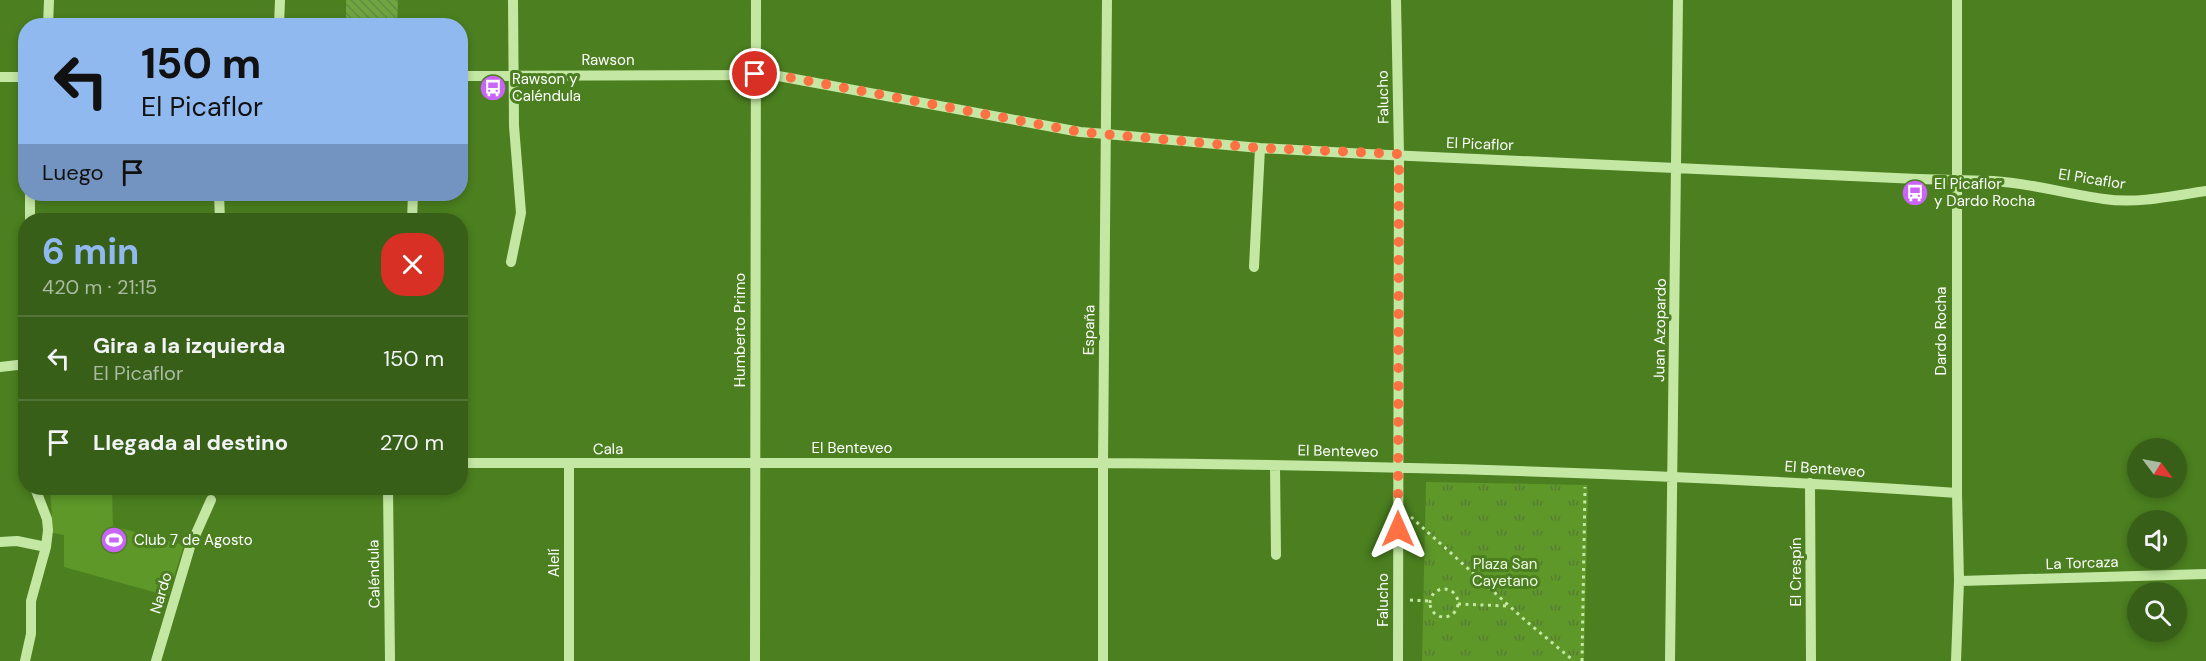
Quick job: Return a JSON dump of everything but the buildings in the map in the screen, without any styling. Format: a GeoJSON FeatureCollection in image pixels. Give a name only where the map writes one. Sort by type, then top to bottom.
{"type":"FeatureCollection","features":[{"type":"Feature","properties":{"kind":"street"},"geometry":{"type":"LineString","coordinates":[[48,18],[49,0]]}},
{"type":"Feature","properties":{"kind":"street"},"geometry":{"type":"LineString","coordinates":[[279,18],[280,0]]}},
{"type":"Feature","properties":{"kind":"street"},"geometry":{"type":"LineString","coordinates":[[511,262],[521,213],[514,126],[513,0]]}},
{"type":"Feature","properties":{"kind":"street","name":"Humberto Primo"},"geometry":{"type":"LineString","coordinates":[[755,661],[756,0]]}},
{"type":"Feature","properties":{"kind":"street","name":"España"},"geometry":{"type":"LineString","coordinates":[[1103,661],[1107,0]]}},
{"type":"Feature","properties":{"kind":"street","name":"Falucho"},"geometry":{"type":"LineString","coordinates":[[1396,0],[1399,154],[1398,661]]}},
{"type":"Feature","properties":{"kind":"street","name":"Juan Azopardo"},"geometry":{"type":"LineString","coordinates":[[1670,661],[1678,0]]}},
{"type":"Feature","properties":{"kind":"street","name":"Dardo Rocha"},"geometry":{"type":"LineString","coordinates":[[1956,661],[1959,581],[1957,0]]}},
{"type":"Feature","properties":{"kind":"street","name":"Rawson"},"geometry":{"type":"LineString","coordinates":[[468,76],[755,74]]}},
{"type":"Feature","properties":{"kind":"street","name":"El Picaflor"},"geometry":{"type":"LineString","coordinates":[[755,74],[787,77],[1068,130],[1260,148],[2020,183],[2125,201],[2206,191]]}},
{"type":"Feature","properties":{"kind":"street"},"geometry":{"type":"LineString","coordinates":[[0,77],[18,77]]}},
{"type":"Feature","properties":{"kind":"street"},"geometry":{"type":"LineString","coordinates":[[1254,267],[1260,148]]}},
{"type":"Feature","properties":{"kind":"street"},"geometry":{"type":"LineString","coordinates":[[0,367],[18,365]]}},
{"type":"Feature","properties":{"kind":"street","name":"El Benteveo"},"geometry":{"type":"LineString","coordinates":[[755,462],[1398,467],[1673,476],[1957,493]]}},
{"type":"Feature","properties":{"kind":"street","name":"Cala"},"geometry":{"type":"LineString","coordinates":[[468,463],[755,462]]}},
{"type":"Feature","properties":{"kind":"street","name":"Alelí"},"geometry":{"type":"LineString","coordinates":[[569,464],[569,661]]}},
{"type":"Feature","properties":{"kind":"street"},"geometry":{"type":"LineString","coordinates":[[1275,466],[1276,555]]}},
{"type":"Feature","properties":{"kind":"street","name":"El Crespín"},"geometry":{"type":"LineString","coordinates":[[1810,483],[1811,661]]}},
{"type":"Feature","properties":{"kind":"street"},"geometry":{"type":"LineString","coordinates":[[25,661],[31,634],[31,601],[46,547],[48,530],[47,519],[38,495]]}},
{"type":"Feature","properties":{"kind":"street","name":"Caléndula"},"geometry":{"type":"LineString","coordinates":[[388,495],[390,661]]}},
{"type":"Feature","properties":{"kind":"street","name":"Nardo"},"geometry":{"type":"LineString","coordinates":[[156,661],[190,547],[211,500]]}},
{"type":"Feature","properties":{"kind":"street"},"geometry":{"type":"LineString","coordinates":[[0,542],[17,541],[46,547]]}},
{"type":"Feature","properties":{"kind":"street","name":"La Torcaza"},"geometry":{"type":"LineString","coordinates":[[1959,581],[2206,574]]}},
{"type":"Feature","properties":{"kind":"path"},"geometry":{"type":"LineString","coordinates":[[1582,661],[1585,473]]}},
{"type":"Feature","properties":{"kind":"path"},"geometry":{"type":"LineString","coordinates":[[1398,505],[1509,606],[1574,661]]}},
{"type":"Feature","properties":{"kind":"path"},"geometry":{"type":"LineString","coordinates":[[1445,588],[1454,592],[1458,604],[1454,614],[1440,617],[1433,613],[1429,602],[1435,591],[1445,588]]}},
{"type":"Feature","properties":{"kind":"path"},"geometry":{"type":"LineString","coordinates":[[1398,600],[1429,602]]}},
{"type":"Feature","properties":{"kind":"path"},"geometry":{"type":"LineString","coordinates":[[1458,604],[1509,606]]}},
{"type":"Feature","properties":{"kind":"green space","name":"Plaza San Cayetano"},"geometry":{"type":"Polygon","coordinates":[[[1426,482],[1588,485],[1584,661],[1422,661],[1426,482]]]}},
{"type":"Feature","properties":{"kind":"green space","name":"Club 7 de Agosto"},"geometry":{"type":"Polygon","coordinates":[[[50,495],[112,495],[113,526],[184,545],[168,596],[64,567],[64,535],[53,533],[50,495]]]}},
{"type":"Feature","properties":{"kind":"place","name":"Rawson y Caléndula"},"geometry":{"type":"Point","coordinates":[493,88]}},
{"type":"Feature","properties":{"kind":"place","name":"El Picaflor y Dardo Rocha"},"geometry":{"type":"Point","coordinates":[1915,193]}},
{"type":"Feature","properties":{"kind":"place","name":"Club 7 de Agosto"},"geometry":{"type":"Point","coordinates":[114,540]}},
{"type":"Feature","properties":{"kind":"route"},"geometry":{"type":"LineString","coordinates":[[755,74],[787,77],[1080,132],[1260,148],[1399,154],[1398,529]]}}]}
